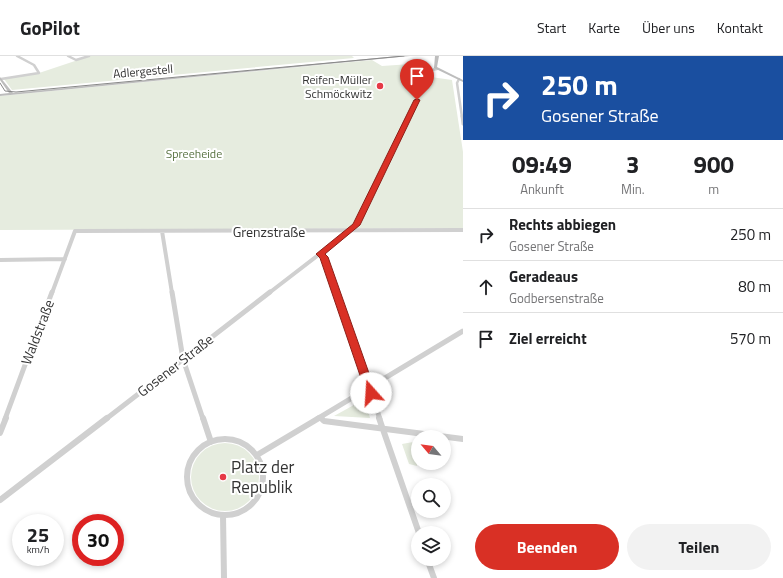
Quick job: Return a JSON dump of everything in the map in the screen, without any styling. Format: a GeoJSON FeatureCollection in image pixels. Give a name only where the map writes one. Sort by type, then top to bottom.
{"type":"FeatureCollection","features":[{"type":"Feature","properties":{"kind":"main road","name":"Adlergestell"},"geometry":{"type":"LineString","coordinates":[[390,57],[397,56]]}},
{"type":"Feature","properties":{"kind":"main road","name":"Adlergestell"},"geometry":{"type":"LineString","coordinates":[[0,94],[408,56]]}},
{"type":"Feature","properties":{"kind":"main road"},"geometry":{"type":"LineString","coordinates":[[437,56],[434,65],[437,69],[461,80]]}},
{"type":"Feature","properties":{"kind":"main road"},"geometry":{"type":"LineString","coordinates":[[0,78],[10,92]]}},
{"type":"Feature","properties":{"kind":"street"},"geometry":{"type":"LineString","coordinates":[[0,78],[39,73],[34,65],[16,56]]}},
{"type":"Feature","properties":{"kind":"street"},"geometry":{"type":"LineString","coordinates":[[68,56],[76,60],[89,56]]}},
{"type":"Feature","properties":{"kind":"street","name":"Gosener Straße"},"geometry":{"type":"LineString","coordinates":[[0,500],[350,230],[358,222],[431,70],[437,69]]}},
{"type":"Feature","properties":{"kind":"street"},"geometry":{"type":"LineString","coordinates":[[461,80],[457,80],[462,100],[463,124]]}},
{"type":"Feature","properties":{"kind":"street","name":"Grenzstraße"},"geometry":{"type":"LineString","coordinates":[[75,231],[463,230]]}},
{"type":"Feature","properties":{"kind":"street","name":"Waldstraße"},"geometry":{"type":"LineString","coordinates":[[0,433],[75,231]]}},
{"type":"Feature","properties":{"kind":"street"},"geometry":{"type":"LineString","coordinates":[[162,231],[183,359],[211,442]]}},
{"type":"Feature","properties":{"kind":"street"},"geometry":{"type":"LineString","coordinates":[[320,254],[324,257],[417,526]]}},
{"type":"Feature","properties":{"kind":"street"},"geometry":{"type":"LineString","coordinates":[[0,260],[65,259]]}},
{"type":"Feature","properties":{"kind":"street"},"geometry":{"type":"LineString","coordinates":[[257,455],[463,331]]}},
{"type":"Feature","properties":{"kind":"street"},"geometry":{"type":"LineString","coordinates":[[321,417],[324,421],[463,439]]}},
{"type":"Feature","properties":{"kind":"street"},"geometry":{"type":"LineString","coordinates":[[226,439],[245,444],[257,455],[263,472],[263,481],[258,495],[251,504],[241,511],[223,514],[214,513],[199,505],[188,485],[187,471],[191,460],[202,447],[211,442],[226,439]]}},
{"type":"Feature","properties":{"kind":"street"},"geometry":{"type":"LineString","coordinates":[[223,514],[224,578]]}},
{"type":"Feature","properties":{"kind":"street"},"geometry":{"type":"LineString","coordinates":[[430,566],[434,578]]}},
{"type":"Feature","properties":{"kind":"green space"},"geometry":{"type":"Polygon","coordinates":[[[90,56],[352,56],[354,58],[12,90],[4,79],[39,73],[90,56]]]}},
{"type":"Feature","properties":{"kind":"green space","name":"Spreeheide"},"geometry":{"type":"Polygon","coordinates":[[[372,60],[382,66],[411,64],[409,67],[426,70],[424,76],[452,80],[463,152],[463,228],[0,230],[0,96],[372,60]]]}},
{"type":"Feature","properties":{"kind":"green space"},"geometry":{"type":"Polygon","coordinates":[[[363,400],[365,400],[370,418],[334,416],[363,400]]]}},
{"type":"Feature","properties":{"kind":"green space"},"geometry":{"type":"Polygon","coordinates":[[[411,442],[411,464],[409,464],[402,444],[411,442]]]}},
{"type":"Feature","properties":{"kind":"green space","name":"Platz der Republik"},"geometry":{"type":"Polygon","coordinates":[[[225,443],[238,446],[249,453],[256,464],[259,477],[256,490],[249,501],[238,508],[225,511],[212,508],[201,501],[194,490],[191,477],[194,464],[201,453],[212,446],[225,443]]]}},
{"type":"Feature","properties":{"kind":"tram line"},"geometry":{"type":"LineString","coordinates":[[0,83],[5,91],[16,92],[404,56]]}},
{"type":"Feature","properties":{"kind":"place","name":"Reifen-Müller Schmöckwitz"},"geometry":{"type":"Point","coordinates":[380,86]}},
{"type":"Feature","properties":{"kind":"place","name":"Platz der Republik"},"geometry":{"type":"Point","coordinates":[223,477]}},
{"type":"Feature","properties":{"kind":"route"},"geometry":{"type":"LineString","coordinates":[[371,393],[324,257],[320,254],[356,225],[417,100]]}}]}
